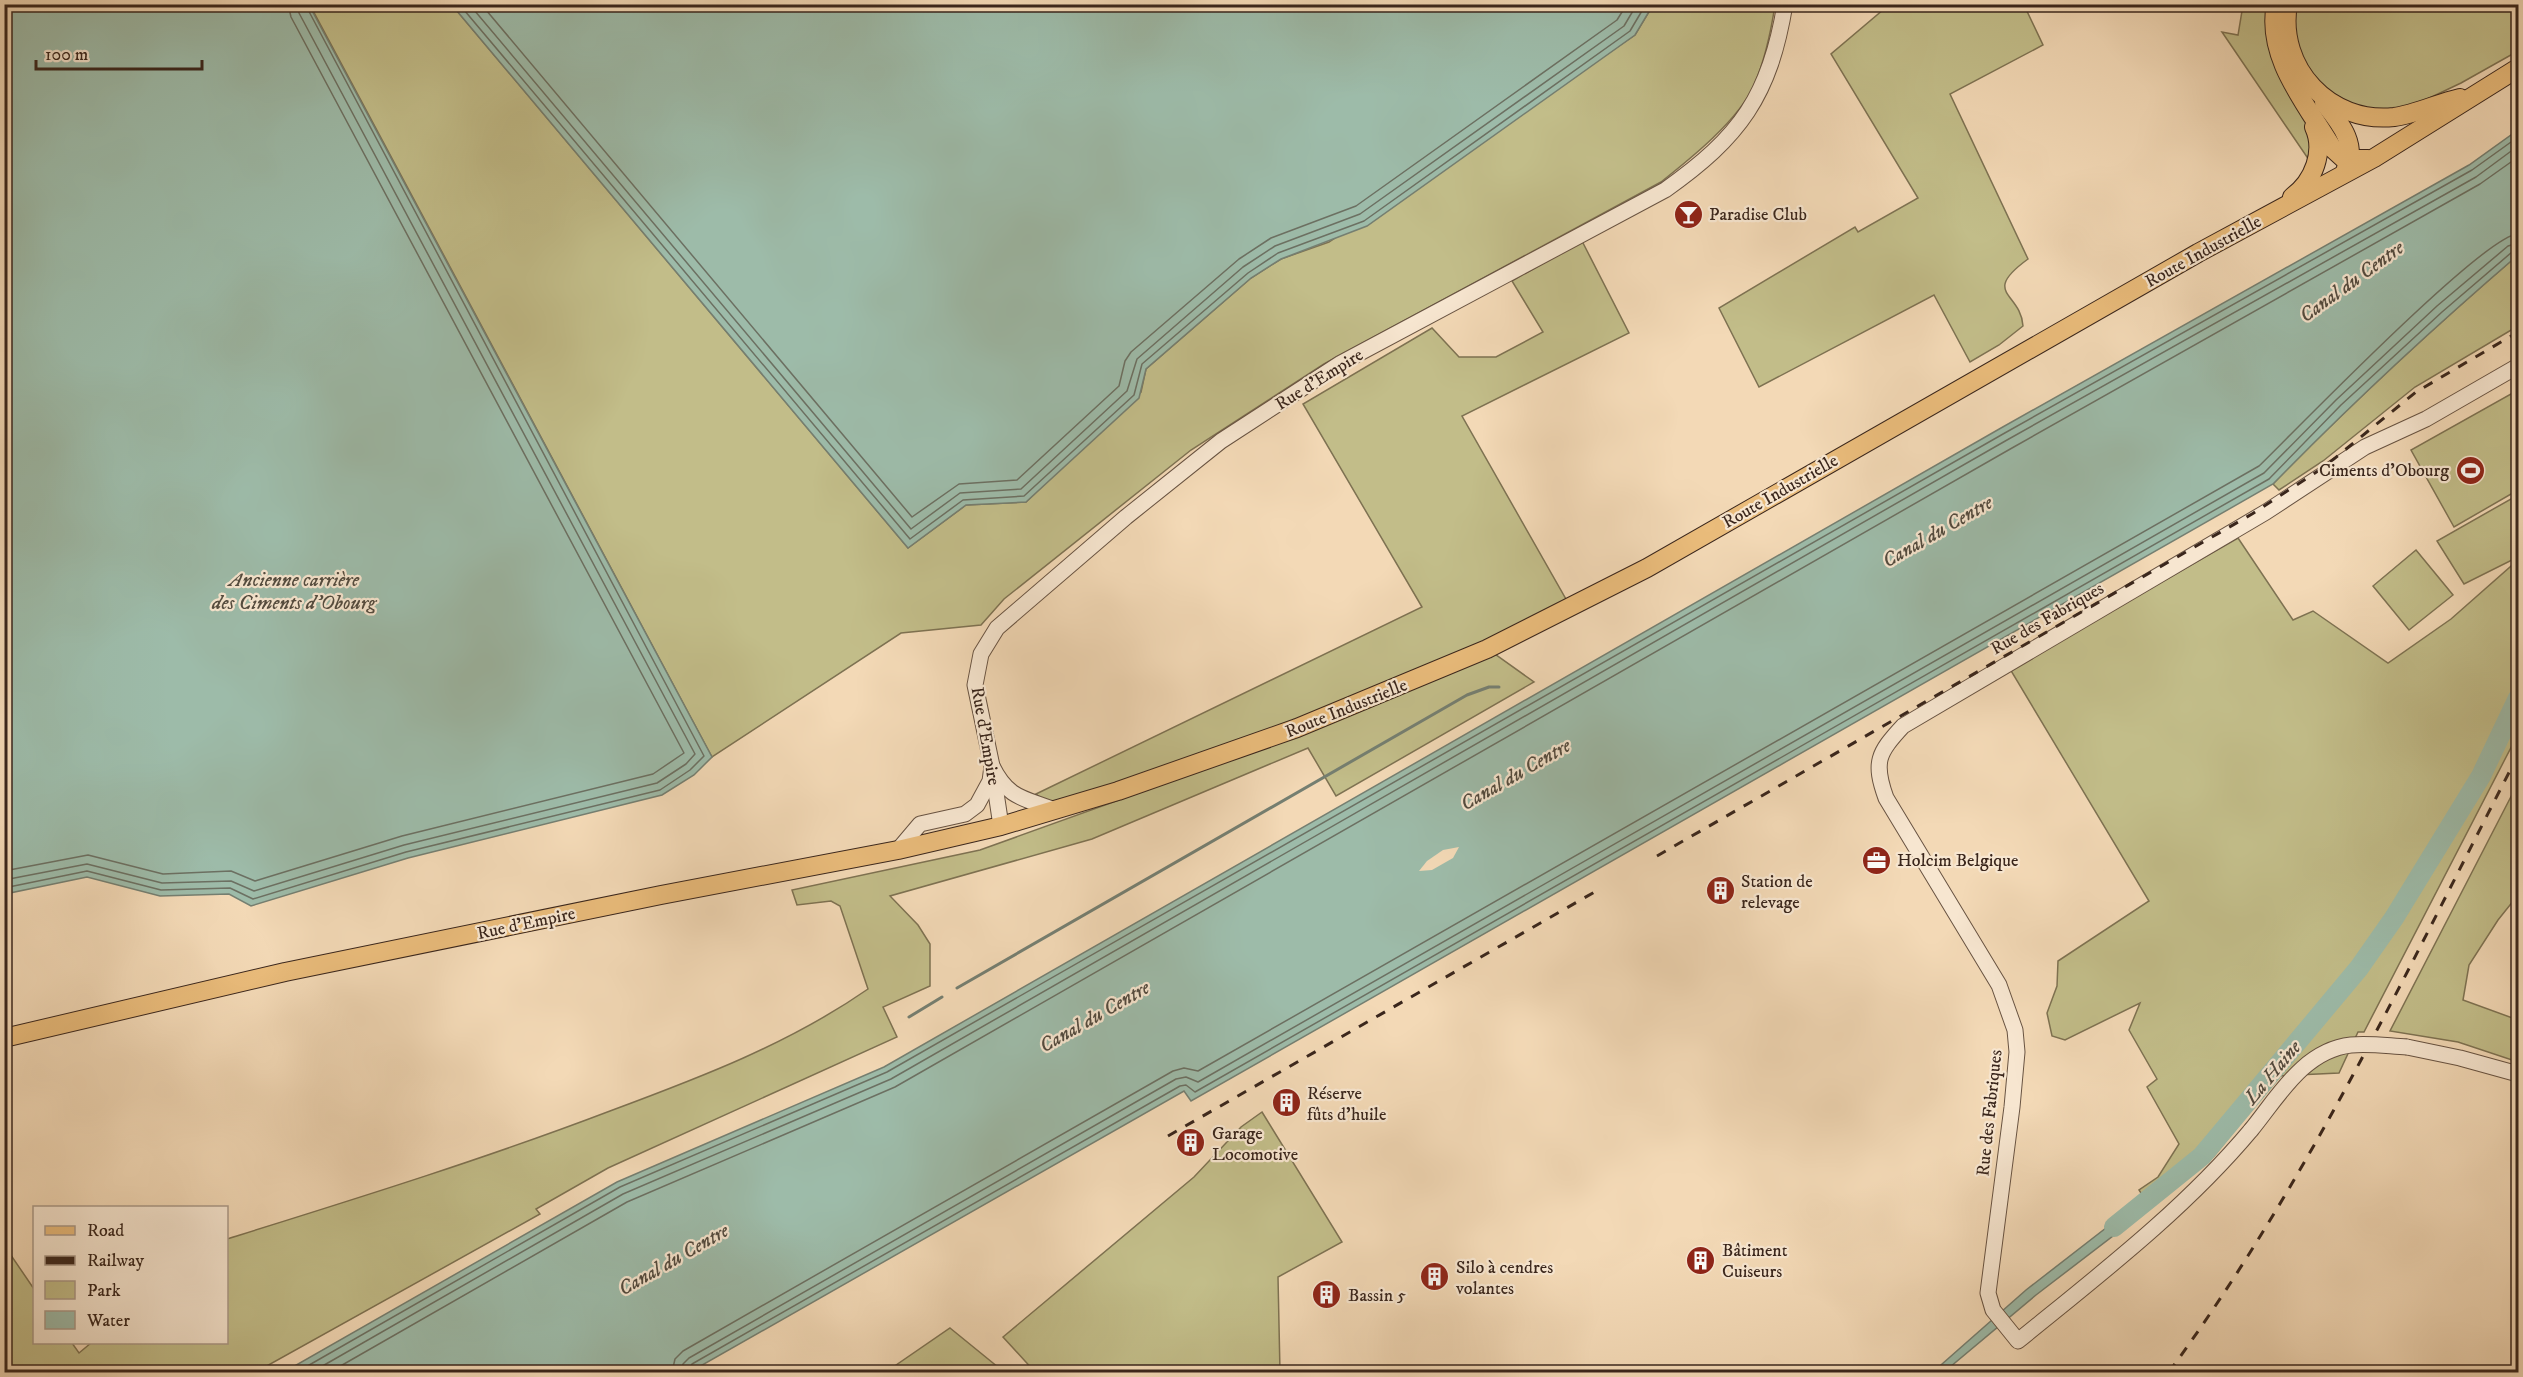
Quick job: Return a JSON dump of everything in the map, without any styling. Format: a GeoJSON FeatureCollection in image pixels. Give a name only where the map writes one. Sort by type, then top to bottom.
{"type":"FeatureCollection","features":[{"type":"Feature","properties":{"kind":"main road"},"geometry":{"type":"LineString","coordinates":[[2273,211],[2298,193],[2316,164],[2320,151],[2315,130],[2282,63],[2274,32],[2276,4]]}},
{"type":"Feature","properties":{"kind":"main road"},"geometry":{"type":"LineString","coordinates":[[2288,4],[2286,26],[2294,57],[2307,82],[2344,129],[2348,140],[2346,168]]}},
{"type":"Feature","properties":{"kind":"main road"},"geometry":{"type":"LineString","coordinates":[[2282,63],[2333,149],[2344,159],[2346,168]]}},
{"type":"Feature","properties":{"kind":"main road","name":"Route Industrielle"},"geometry":{"type":"LineString","coordinates":[[1000,826],[1269,739],[1401,687],[1511,638],[1647,568],[2346,168],[2374,158],[2518,68]]}},
{"type":"Feature","properties":{"kind":"main road"},"geometry":{"type":"LineString","coordinates":[[2319,95],[2346,111],[2377,118],[2407,115],[2482,92]]}},
{"type":"Feature","properties":{"kind":"main road","name":"Rue d'Empire"},"geometry":{"type":"LineString","coordinates":[[4,1038],[285,972],[661,895],[898,850],[1000,826]]}},
{"type":"Feature","properties":{"kind":"street","name":"Rue d'Empire"},"geometry":{"type":"LineString","coordinates":[[1000,826],[992,766],[975,685],[981,654],[997,628],[1102,537],[1221,441],[1341,363],[1655,196],[1694,170],[1737,128],[1757,99],[1768,76],[1785,4]]}},
{"type":"Feature","properties":{"kind":"street","name":"Rue des Fabriques"},"geometry":{"type":"LineString","coordinates":[[2518,366],[2426,419],[2365,447],[2266,512],[1912,721],[1882,749],[1879,779],[1886,798],[1999,985],[2015,1030],[2017,1052],[2012,1107],[1989,1282],[1989,1299],[1993,1310],[2018,1341],[2169,1215],[2226,1160],[2304,1065],[2322,1053],[2352,1044],[2407,1047],[2460,1058],[2518,1074]]}},
{"type":"Feature","properties":{"kind":"street"},"geometry":{"type":"LineString","coordinates":[[992,766],[998,778],[1013,795],[1055,810]]}},
{"type":"Feature","properties":{"kind":"street"},"geometry":{"type":"LineString","coordinates":[[898,850],[920,824],[965,814],[977,805],[990,781],[992,766]]}},
{"type":"Feature","properties":{"kind":"green space"},"geometry":{"type":"Polygon","coordinates":[[[1890,4],[2024,5],[2043,45],[1950,94],[2028,259],[2007,279],[2005,287],[2021,315],[2023,326],[1999,345],[1970,362],[1934,295],[1759,387],[1719,308],[1855,227],[1858,232],[1918,198],[1831,54],[1890,4]]]}},
{"type":"Feature","properties":{"kind":"green space"},"geometry":{"type":"Polygon","coordinates":[[[2514,4],[2518,8],[2518,51],[2461,83],[2398,113],[2366,112],[2311,81],[2290,25],[2292,5],[2514,4]]]}},
{"type":"Feature","properties":{"kind":"green space"},"geometry":{"type":"Polygon","coordinates":[[[310,5],[452,5],[908,548],[966,505],[1026,502],[1141,392],[1146,369],[1251,278],[1281,259],[1329,242],[1635,35],[1653,5],[1775,5],[1764,56],[1747,98],[1713,138],[1661,182],[1324,364],[1191,450],[1004,599],[981,625],[901,633],[712,757],[310,5]]]}},
{"type":"Feature","properties":{"kind":"green space"},"geometry":{"type":"Polygon","coordinates":[[[2243,5],[2269,5],[2313,133],[2309,160],[2222,32],[2238,35],[2243,5]]]}},
{"type":"Feature","properties":{"kind":"green space"},"geometry":{"type":"Polygon","coordinates":[[[1582,241],[1629,333],[1462,416],[1571,608],[1488,649],[1534,682],[1336,796],[1308,748],[1092,839],[890,896],[918,925],[930,944],[930,986],[883,1007],[897,1037],[608,1168],[536,1209],[540,1214],[256,1372],[5,1372],[4,1245],[33,1288],[33,1344],[73,1344],[79,1353],[90,1344],[228,1344],[228,1239],[467,1162],[677,1086],[807,1027],[868,989],[840,906],[831,901],[797,905],[792,890],[980,850],[1300,735],[1055,810],[1036,794],[1422,607],[1303,404],[1432,328],[1459,357],[1496,357],[1543,332],[1512,281],[1582,241]]]}},
{"type":"Feature","properties":{"kind":"green space"},"geometry":{"type":"Polygon","coordinates":[[[2518,255],[2518,326],[2415,387],[2323,461],[2279,490],[2273,484],[2393,366],[2518,255]]]}},
{"type":"Feature","properties":{"kind":"green space","name":"Ciments d'Obourg"},"geometry":{"type":"Polygon","coordinates":[[[2518,390],[2518,490],[2454,527],[2411,450],[2518,390]]]}},
{"type":"Feature","properties":{"kind":"green space"},"geometry":{"type":"Polygon","coordinates":[[[2518,495],[2518,557],[2464,584],[2437,541],[2518,495]]]}},
{"type":"Feature","properties":{"kind":"green space"},"geometry":{"type":"Polygon","coordinates":[[[2238,538],[2293,620],[2313,611],[2388,663],[2451,619],[2518,560],[2518,734],[2364,1032],[2358,1032],[2339,1073],[2278,1076],[2214,1156],[2150,1207],[2139,1190],[2158,1177],[2179,1144],[2147,1087],[2157,1079],[2129,1030],[2140,1003],[2065,1040],[2052,1036],[2047,1013],[2057,986],[2058,961],[2149,901],[2010,669],[2238,538]]]}},
{"type":"Feature","properties":{"kind":"green space"},"geometry":{"type":"Polygon","coordinates":[[[2416,550],[2453,595],[2409,630],[2373,586],[2416,550]]]}},
{"type":"Feature","properties":{"kind":"green space"},"geometry":{"type":"Polygon","coordinates":[[[2518,783],[2518,895],[2498,920],[2469,965],[2463,1000],[2518,1020],[2518,1062],[2458,1042],[2390,1031],[2518,783]]]}},
{"type":"Feature","properties":{"kind":"green space"},"geometry":{"type":"Polygon","coordinates":[[[1262,1112],[1342,1242],[1278,1277],[1280,1372],[1035,1372],[1003,1337],[1194,1177],[1241,1127],[1262,1112]]]}},
{"type":"Feature","properties":{"kind":"green space"},"geometry":{"type":"Polygon","coordinates":[[[950,1328],[1004,1372],[886,1372],[950,1328]]]}},
{"type":"Feature","properties":{"kind":"water","name":"Ancienne carrière des Ciments d'Obourg"},"geometry":{"type":"Polygon","coordinates":[[[5,4],[309,5],[712,757],[694,775],[662,795],[408,858],[251,906],[229,894],[160,896],[87,877],[5,894],[5,4]]]}},
{"type":"Feature","properties":{"kind":"water"},"geometry":{"type":"Polygon","coordinates":[[[452,5],[1653,5],[1635,35],[1367,226],[1281,259],[1251,278],[1146,369],[1139,398],[1026,502],[966,505],[908,548],[452,5]]]}},
{"type":"Feature","properties":{"kind":"water","name":"Canal du Centre"},"geometry":{"type":"Polygon","coordinates":[[[2518,130],[2518,255],[2393,366],[2273,484],[1191,1101],[1184,1091],[690,1372],[284,1372],[617,1182],[884,1067],[2001,428],[2469,165],[2518,130]]]}},
{"type":"Feature","properties":{"kind":"water"},"geometry":{"type":"Polygon","coordinates":[[[2133,1207],[2139,1216],[2036,1295],[1944,1372],[1933,1372],[2026,1290],[2133,1207]]]}},
{"type":"Feature","properties":{"kind":"pier"},"geometry":{"type":"Polygon","coordinates":[[[1459,847],[1453,858],[1432,870],[1419,871],[1427,861],[1443,850],[1459,847]]]}},
{"type":"Feature","properties":{"kind":"waterway"},"geometry":{"type":"LineString","coordinates":[[957,988],[1467,695],[1489,687],[1499,687]]}},
{"type":"Feature","properties":{"kind":"waterway","name":"La Haine"},"geometry":{"type":"LineString","coordinates":[[2114,1227],[2202,1156],[2359,968],[2394,918],[2481,776],[2518,698]]}},
{"type":"Feature","properties":{"kind":"waterway"},"geometry":{"type":"LineString","coordinates":[[909,1017],[942,997]]}},
{"type":"Feature","properties":{"kind":"railway"},"geometry":{"type":"LineString","coordinates":[[1657,856],[2252,514],[2324,467],[2416,392],[2518,332]]}},
{"type":"Feature","properties":{"kind":"railway"},"geometry":{"type":"LineString","coordinates":[[2169,1372],[2220,1299],[2312,1148],[2397,992],[2518,755]]}},
{"type":"Feature","properties":{"kind":"railway"},"geometry":{"type":"LineString","coordinates":[[1168,1136],[1598,890]]}},
{"type":"Feature","properties":{"kind":"place","name":"Paradise Club"},"geometry":{"type":"Point","coordinates":[1688,214]}},
{"type":"Feature","properties":{"kind":"place","name":"Ciments d'Obourg"},"geometry":{"type":"Point","coordinates":[2470,470]}},
{"type":"Feature","properties":{"kind":"place","name":"Holcim Belgique"},"geometry":{"type":"Point","coordinates":[1876,860]}},
{"type":"Feature","properties":{"kind":"place","name":"Station de relevage"},"geometry":{"type":"Point","coordinates":[1720,891]}},
{"type":"Feature","properties":{"kind":"place","name":"Réserve fûts d'huile"},"geometry":{"type":"Point","coordinates":[1286,1103]}},
{"type":"Feature","properties":{"kind":"place","name":"Garage Locomotive"},"geometry":{"type":"Point","coordinates":[1191,1143]}},
{"type":"Feature","properties":{"kind":"place","name":"Bâtiment Cuiseurs"},"geometry":{"type":"Point","coordinates":[1701,1260]}},
{"type":"Feature","properties":{"kind":"place","name":"Silo à cendres volantes"},"geometry":{"type":"Point","coordinates":[1435,1277]}},
{"type":"Feature","properties":{"kind":"place","name":"Bassin 5"},"geometry":{"type":"Point","coordinates":[1327,1295]}}]}
